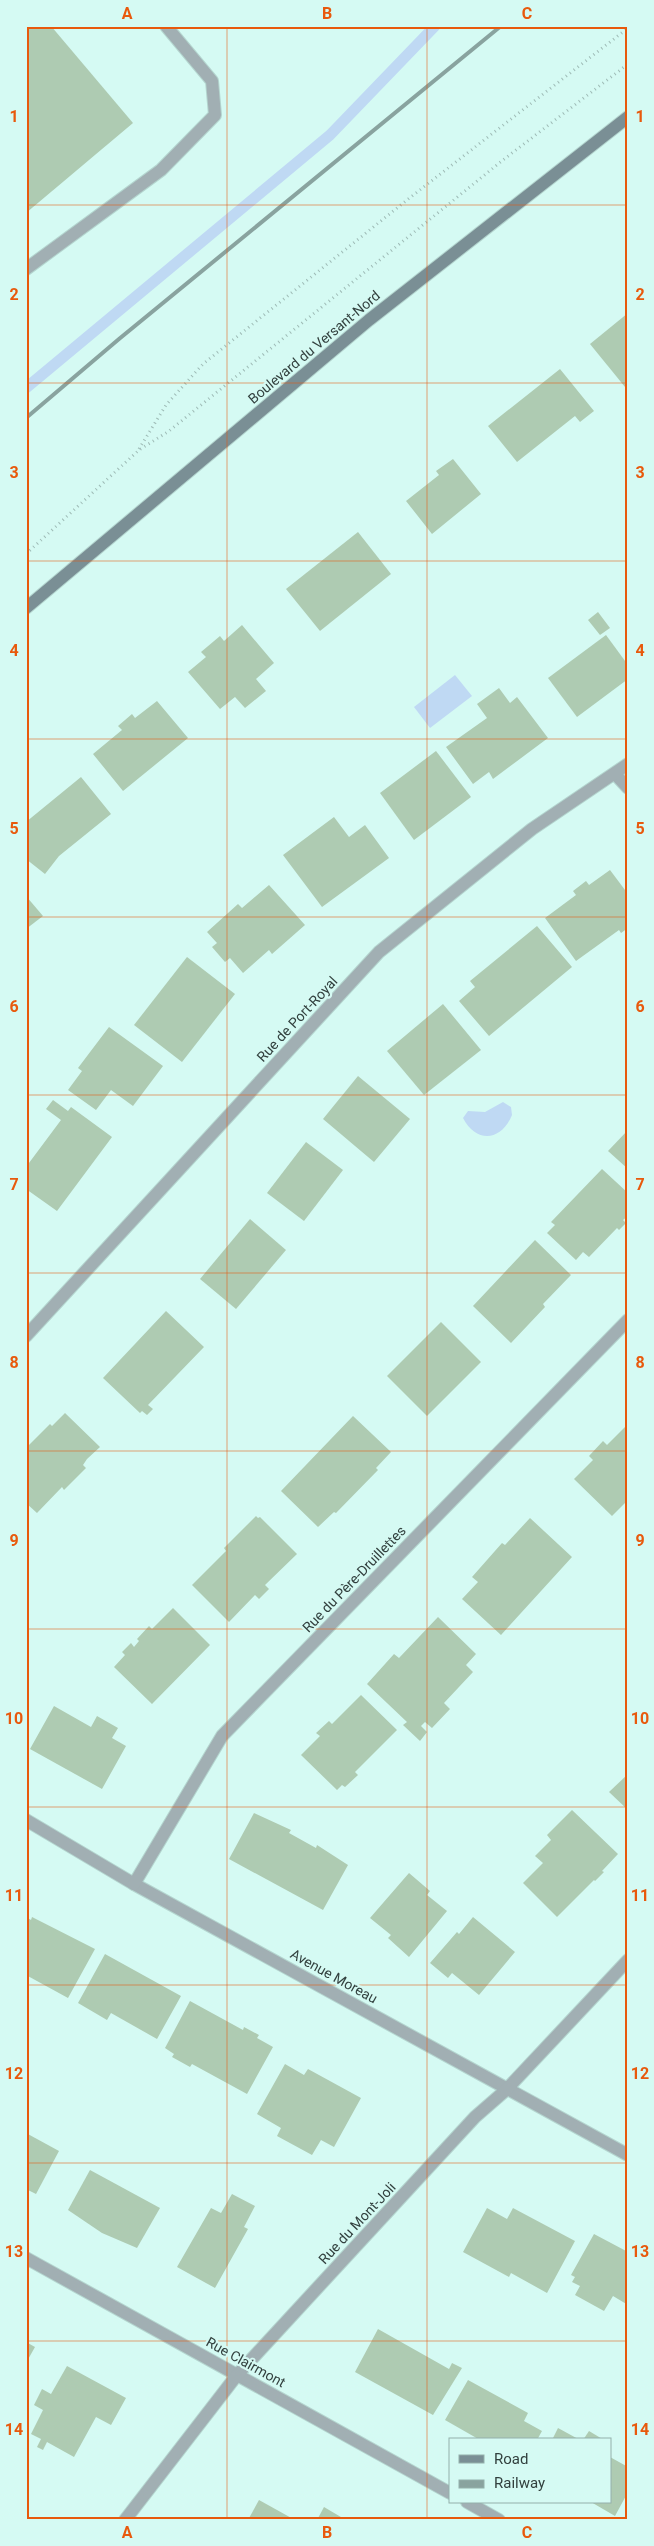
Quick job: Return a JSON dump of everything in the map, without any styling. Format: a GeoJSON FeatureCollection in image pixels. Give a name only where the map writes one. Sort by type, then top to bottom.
{"type":"FeatureCollection","features":[{"type":"Feature","properties":{"kind":"street"},"geometry":{"type":"LineString","coordinates":[[26,269],[161,170],[215,115],[212,81],[166,26]]}},
{"type":"Feature","properties":{"kind":"street","name":"Boulevard du Versant-Nord"},"geometry":{"type":"LineString","coordinates":[[26,608],[369,320],[628,117]]}},
{"type":"Feature","properties":{"kind":"street","name":"Rue de Port-Royal"},"geometry":{"type":"LineString","coordinates":[[26,1336],[379,952],[532,829],[628,764]]}},
{"type":"Feature","properties":{"kind":"street"},"geometry":{"type":"LineString","coordinates":[[615,774],[628,788]]}},
{"type":"Feature","properties":{"kind":"street","name":"Rue du Père-Druillettes"},"geometry":{"type":"LineString","coordinates":[[134,1884],[222,1736],[628,1320]]}},
{"type":"Feature","properties":{"kind":"street","name":"Avenue Moreau"},"geometry":{"type":"LineString","coordinates":[[26,1820],[134,1884],[506,2090],[628,2155]]}},
{"type":"Feature","properties":{"kind":"street","name":"Rue du Mont-Joli"},"geometry":{"type":"LineString","coordinates":[[125,2520],[237,2375],[475,2117],[506,2090],[628,1960]]}},
{"type":"Feature","properties":{"kind":"street","name":"Rue Clairmont"},"geometry":{"type":"LineString","coordinates":[[26,2258],[449,2492]]}},
{"type":"Feature","properties":{"kind":"street"},"geometry":{"type":"LineString","coordinates":[[471,2504],[499,2520]]}},
{"type":"Feature","properties":{"kind":"path"},"geometry":{"type":"LineString","coordinates":[[138,450],[166,406],[182,385],[203,364],[407,200],[628,28]]}},
{"type":"Feature","properties":{"kind":"path"},"geometry":{"type":"LineString","coordinates":[[26,554],[138,450],[169,431],[503,160],[628,64]]}},
{"type":"Feature","properties":{"kind":"water"},"geometry":{"type":"Polygon","coordinates":[[[455,675],[472,696],[430,728],[414,707],[455,675]]]}},
{"type":"Feature","properties":{"kind":"water"},"geometry":{"type":"Polygon","coordinates":[[[503,1102],[511,1107],[512,1115],[502,1130],[495,1134],[488,1136],[475,1132],[463,1118],[468,1111],[485,1112],[503,1102]]]}},
{"type":"Feature","properties":{"kind":"building"},"geometry":{"type":"Polygon","coordinates":[[[26,26],[51,26],[133,123],[26,213],[26,26]]]}},
{"type":"Feature","properties":{"kind":"building"},"geometry":{"type":"Polygon","coordinates":[[[628,313],[628,384],[625,387],[590,344],[628,313]]]}},
{"type":"Feature","properties":{"kind":"building"},"geometry":{"type":"Polygon","coordinates":[[[560,369],[594,411],[580,422],[575,416],[517,462],[488,426],[560,369]]]}},
{"type":"Feature","properties":{"kind":"building"},"geometry":{"type":"Polygon","coordinates":[[[453,459],[481,494],[432,534],[406,501],[439,475],[436,471],[453,459]]]}},
{"type":"Feature","properties":{"kind":"building"},"geometry":{"type":"Polygon","coordinates":[[[358,532],[391,574],[320,631],[286,589],[358,532]]]}},
{"type":"Feature","properties":{"kind":"building"},"geometry":{"type":"Polygon","coordinates":[[[598,612],[610,628],[600,635],[588,620],[598,612]]]}},
{"type":"Feature","properties":{"kind":"building"},"geometry":{"type":"Polygon","coordinates":[[[242,625],[274,663],[256,679],[266,691],[245,708],[235,697],[220,709],[188,672],[206,657],[201,652],[220,636],[224,641],[242,625]]]}},
{"type":"Feature","properties":{"kind":"building"},"geometry":{"type":"Polygon","coordinates":[[[606,635],[628,665],[628,679],[577,717],[548,678],[606,635]]]}},
{"type":"Feature","properties":{"kind":"building"},"geometry":{"type":"Polygon","coordinates":[[[499,688],[510,703],[517,697],[548,738],[493,779],[489,772],[473,784],[446,747],[487,718],[477,704],[499,688]]]}},
{"type":"Feature","properties":{"kind":"building"},"geometry":{"type":"Polygon","coordinates":[[[157,701],[188,738],[123,791],[93,754],[122,730],[118,726],[132,714],[135,718],[157,701]]]}},
{"type":"Feature","properties":{"kind":"building"},"geometry":{"type":"Polygon","coordinates":[[[436,751],[471,797],[414,840],[380,793],[436,751]]]}},
{"type":"Feature","properties":{"kind":"building"},"geometry":{"type":"Polygon","coordinates":[[[81,777],[111,814],[59,856],[45,874],[26,859],[26,822],[81,777]]]}},
{"type":"Feature","properties":{"kind":"building"},"geometry":{"type":"Polygon","coordinates":[[[334,817],[349,837],[365,825],[389,858],[322,907],[283,855],[334,817]]]}},
{"type":"Feature","properties":{"kind":"building"},"geometry":{"type":"Polygon","coordinates":[[[610,870],[628,894],[628,928],[621,933],[619,930],[576,961],[545,918],[576,895],[573,891],[586,881],[589,885],[610,870]]]}},
{"type":"Feature","properties":{"kind":"building"},"geometry":{"type":"Polygon","coordinates":[[[269,885],[305,925],[272,954],[269,950],[243,973],[230,958],[225,962],[212,947],[217,943],[207,932],[238,904],[242,908],[269,885]]]}},
{"type":"Feature","properties":{"kind":"building"},"geometry":{"type":"Polygon","coordinates":[[[26,896],[43,916],[26,929],[26,896]]]}},
{"type":"Feature","properties":{"kind":"building"},"geometry":{"type":"Polygon","coordinates":[[[537,926],[572,967],[489,1036],[459,1001],[475,987],[470,981],[537,926]]]}},
{"type":"Feature","properties":{"kind":"building"},"geometry":{"type":"Polygon","coordinates":[[[187,957],[235,994],[182,1062],[134,1025],[187,957]]]}},
{"type":"Feature","properties":{"kind":"building"},"geometry":{"type":"Polygon","coordinates":[[[443,1004],[481,1050],[424,1095],[387,1051],[443,1004]]]}},
{"type":"Feature","properties":{"kind":"building"},"geometry":{"type":"Polygon","coordinates":[[[109,1027],[163,1066],[133,1106],[111,1090],[96,1110],[68,1090],[82,1071],[78,1068],[109,1027]]]}},
{"type":"Feature","properties":{"kind":"building"},"geometry":{"type":"Polygon","coordinates":[[[358,1076],[410,1119],[374,1162],[323,1119],[358,1076]]]}},
{"type":"Feature","properties":{"kind":"building"},"geometry":{"type":"Polygon","coordinates":[[[53,1100],[68,1111],[71,1107],[112,1137],[57,1211],[26,1189],[26,1167],[61,1120],[46,1109],[53,1100]]]}},
{"type":"Feature","properties":{"kind":"building"},"geometry":{"type":"Polygon","coordinates":[[[628,1130],[628,1169],[608,1151],[628,1130]]]}},
{"type":"Feature","properties":{"kind":"building"},"geometry":{"type":"Polygon","coordinates":[[[306,1142],[343,1170],[304,1221],[267,1193],[306,1142]]]}},
{"type":"Feature","properties":{"kind":"building"},"geometry":{"type":"Polygon","coordinates":[[[602,1169],[628,1193],[628,1216],[623,1220],[626,1223],[619,1230],[617,1228],[589,1257],[583,1252],[576,1260],[547,1233],[555,1225],[551,1222],[602,1169]]]}},
{"type":"Feature","properties":{"kind":"building"},"geometry":{"type":"Polygon","coordinates":[[[250,1219],[286,1250],[236,1309],[200,1279],[250,1219]]]}},
{"type":"Feature","properties":{"kind":"building"},"geometry":{"type":"Polygon","coordinates":[[[535,1240],[571,1275],[543,1304],[545,1307],[511,1343],[473,1306],[535,1240]]]}},
{"type":"Feature","properties":{"kind":"building"},"geometry":{"type":"Polygon","coordinates":[[[166,1311],[204,1347],[148,1405],[153,1409],[147,1415],[142,1411],[140,1413],[103,1378],[166,1311]]]}},
{"type":"Feature","properties":{"kind":"building"},"geometry":{"type":"Polygon","coordinates":[[[441,1322],[481,1362],[427,1416],[387,1376],[441,1322]]]}},
{"type":"Feature","properties":{"kind":"building"},"geometry":{"type":"Polygon","coordinates":[[[65,1413],[100,1447],[83,1465],[86,1468],[64,1490],[62,1487],[37,1513],[26,1503],[26,1448],[50,1424],[52,1426],[65,1413]]]}},
{"type":"Feature","properties":{"kind":"building"},"geometry":{"type":"Polygon","coordinates":[[[353,1416],[391,1452],[376,1468],[378,1470],[336,1513],[334,1512],[318,1527],[281,1491],[353,1416]]]}},
{"type":"Feature","properties":{"kind":"building"},"geometry":{"type":"Polygon","coordinates":[[[628,1424],[628,1500],[612,1516],[574,1479],[593,1460],[589,1456],[603,1441],[607,1445],[628,1424]]]}},
{"type":"Feature","properties":{"kind":"building"},"geometry":{"type":"Polygon","coordinates":[[[256,1516],[260,1517],[297,1554],[265,1585],[269,1589],[259,1599],[255,1595],[229,1622],[192,1585],[226,1551],[224,1548],[256,1516]]]}},
{"type":"Feature","properties":{"kind":"building"},"geometry":{"type":"Polygon","coordinates":[[[530,1518],[572,1557],[501,1635],[462,1599],[478,1582],[472,1577],[502,1543],[505,1545],[530,1518]]]}},
{"type":"Feature","properties":{"kind":"building"},"geometry":{"type":"Polygon","coordinates":[[[173,1608],[210,1645],[152,1704],[114,1667],[125,1655],[122,1652],[131,1643],[134,1647],[139,1641],[137,1639],[149,1626],[152,1629],[173,1608]]]}},
{"type":"Feature","properties":{"kind":"building"},"geometry":{"type":"Polygon","coordinates":[[[438,1617],[476,1654],[466,1665],[473,1672],[444,1703],[450,1709],[432,1728],[425,1722],[421,1726],[427,1732],[420,1741],[403,1725],[407,1722],[367,1684],[394,1654],[399,1658],[438,1617]]]}},
{"type":"Feature","properties":{"kind":"building"},"geometry":{"type":"Polygon","coordinates":[[[361,1695],[397,1730],[355,1772],[358,1775],[345,1787],[342,1785],[337,1790],[301,1755],[320,1736],[316,1733],[329,1721],[332,1724],[361,1695]]]}},
{"type":"Feature","properties":{"kind":"building"},"geometry":{"type":"Polygon","coordinates":[[[54,1706],[91,1727],[97,1716],[118,1728],[112,1738],[126,1746],[102,1789],[30,1749],[54,1706]]]}},
{"type":"Feature","properties":{"kind":"building"},"geometry":{"type":"Polygon","coordinates":[[[628,1774],[628,1810],[609,1792],[628,1774]]]}},
{"type":"Feature","properties":{"kind":"building"},"geometry":{"type":"Polygon","coordinates":[[[572,1810],[618,1854],[602,1871],[604,1872],[557,1917],[523,1883],[543,1863],[535,1856],[551,1840],[547,1835],[572,1810]]]}},
{"type":"Feature","properties":{"kind":"building"},"geometry":{"type":"Polygon","coordinates":[[[254,1813],[291,1830],[289,1833],[316,1848],[317,1845],[348,1865],[323,1910],[229,1859],[254,1813]]]}},
{"type":"Feature","properties":{"kind":"building"},"geometry":{"type":"Polygon","coordinates":[[[409,1873],[430,1891],[427,1895],[447,1911],[409,1957],[388,1938],[391,1935],[370,1918],[409,1873]]]}},
{"type":"Feature","properties":{"kind":"building"},"geometry":{"type":"Polygon","coordinates":[[[26,1917],[31,1920],[32,1917],[95,1949],[68,1998],[26,1975],[26,1917]]]}},
{"type":"Feature","properties":{"kind":"building"},"geometry":{"type":"Polygon","coordinates":[[[473,1917],[515,1952],[479,1995],[452,1973],[448,1978],[430,1963],[473,1917]]]}},
{"type":"Feature","properties":{"kind":"building"},"geometry":{"type":"Polygon","coordinates":[[[105,1954],[181,1996],[157,2039],[111,2013],[107,2020],[78,2003],[105,1954]]]}},
{"type":"Feature","properties":{"kind":"building"},"geometry":{"type":"Polygon","coordinates":[[[190,2001],[243,2030],[244,2027],[259,2035],[257,2038],[273,2047],[247,2094],[192,2064],[190,2067],[172,2057],[174,2054],[165,2048],[190,2001]]]}},
{"type":"Feature","properties":{"kind":"building"},"geometry":{"type":"Polygon","coordinates":[[[285,2064],[304,2075],[308,2069],[361,2098],[334,2147],[321,2140],[312,2155],[277,2136],[281,2128],[257,2114],[285,2064]]]}},
{"type":"Feature","properties":{"kind":"building"},"geometry":{"type":"Polygon","coordinates":[[[26,2133],[59,2151],[36,2194],[26,2189],[26,2133]]]}},
{"type":"Feature","properties":{"kind":"building"},"geometry":{"type":"Polygon","coordinates":[[[90,2170],[160,2208],[137,2248],[102,2233],[68,2210],[90,2170]]]}},
{"type":"Feature","properties":{"kind":"building"},"geometry":{"type":"Polygon","coordinates":[[[232,2194],[255,2206],[244,2227],[248,2229],[215,2288],[177,2267],[211,2208],[221,2213],[232,2194]]]}},
{"type":"Feature","properties":{"kind":"building"},"geometry":{"type":"Polygon","coordinates":[[[487,2208],[507,2219],[513,2208],[575,2241],[547,2293],[511,2273],[509,2277],[463,2252],[487,2208]]]}},
{"type":"Feature","properties":{"kind":"building"},"geometry":{"type":"Polygon","coordinates":[[[594,2234],[628,2252],[628,2305],[613,2296],[604,2311],[575,2295],[580,2286],[572,2282],[575,2277],[571,2275],[594,2234]]]}},
{"type":"Feature","properties":{"kind":"building"},"geometry":{"type":"Polygon","coordinates":[[[378,2329],[449,2369],[452,2363],[462,2368],[433,2415],[355,2372],[378,2329]]]}},
{"type":"Feature","properties":{"kind":"building"},"geometry":{"type":"Polygon","coordinates":[[[26,2342],[35,2347],[26,2363],[26,2342]]]}},
{"type":"Feature","properties":{"kind":"building"},"geometry":{"type":"Polygon","coordinates":[[[67,2366],[126,2398],[111,2425],[96,2417],[74,2457],[47,2442],[43,2450],[37,2447],[41,2439],[31,2434],[43,2410],[34,2405],[42,2389],[51,2394],[67,2366]]]}},
{"type":"Feature","properties":{"kind":"building"},"geometry":{"type":"Polygon","coordinates":[[[468,2380],[528,2413],[524,2421],[542,2431],[538,2438],[476,2438],[445,2420],[468,2380]]]}},
{"type":"Feature","properties":{"kind":"building"},"geometry":{"type":"Polygon","coordinates":[[[558,2428],[576,2438],[553,2438],[558,2428]]]}},
{"type":"Feature","properties":{"kind":"building"},"geometry":{"type":"Polygon","coordinates":[[[589,2431],[601,2438],[584,2438],[589,2431]]]}},
{"type":"Feature","properties":{"kind":"building"},"geometry":{"type":"Polygon","coordinates":[[[612,2458],[628,2467],[628,2492],[615,2516],[594,2504],[612,2504],[612,2458]]]}},
{"type":"Feature","properties":{"kind":"building"},"geometry":{"type":"Polygon","coordinates":[[[259,2500],[295,2520],[248,2520],[259,2500]]]}},
{"type":"Feature","properties":{"kind":"building"},"geometry":{"type":"Polygon","coordinates":[[[324,2507],[346,2520],[317,2520],[324,2507]]]}},
{"type":"Feature","properties":{"kind":"waterway"},"geometry":{"type":"LineString","coordinates":[[26,388],[330,135],[435,26]]}},
{"type":"Feature","properties":{"kind":"railway"},"geometry":{"type":"LineString","coordinates":[[26,418],[119,339],[501,26]]}}]}
